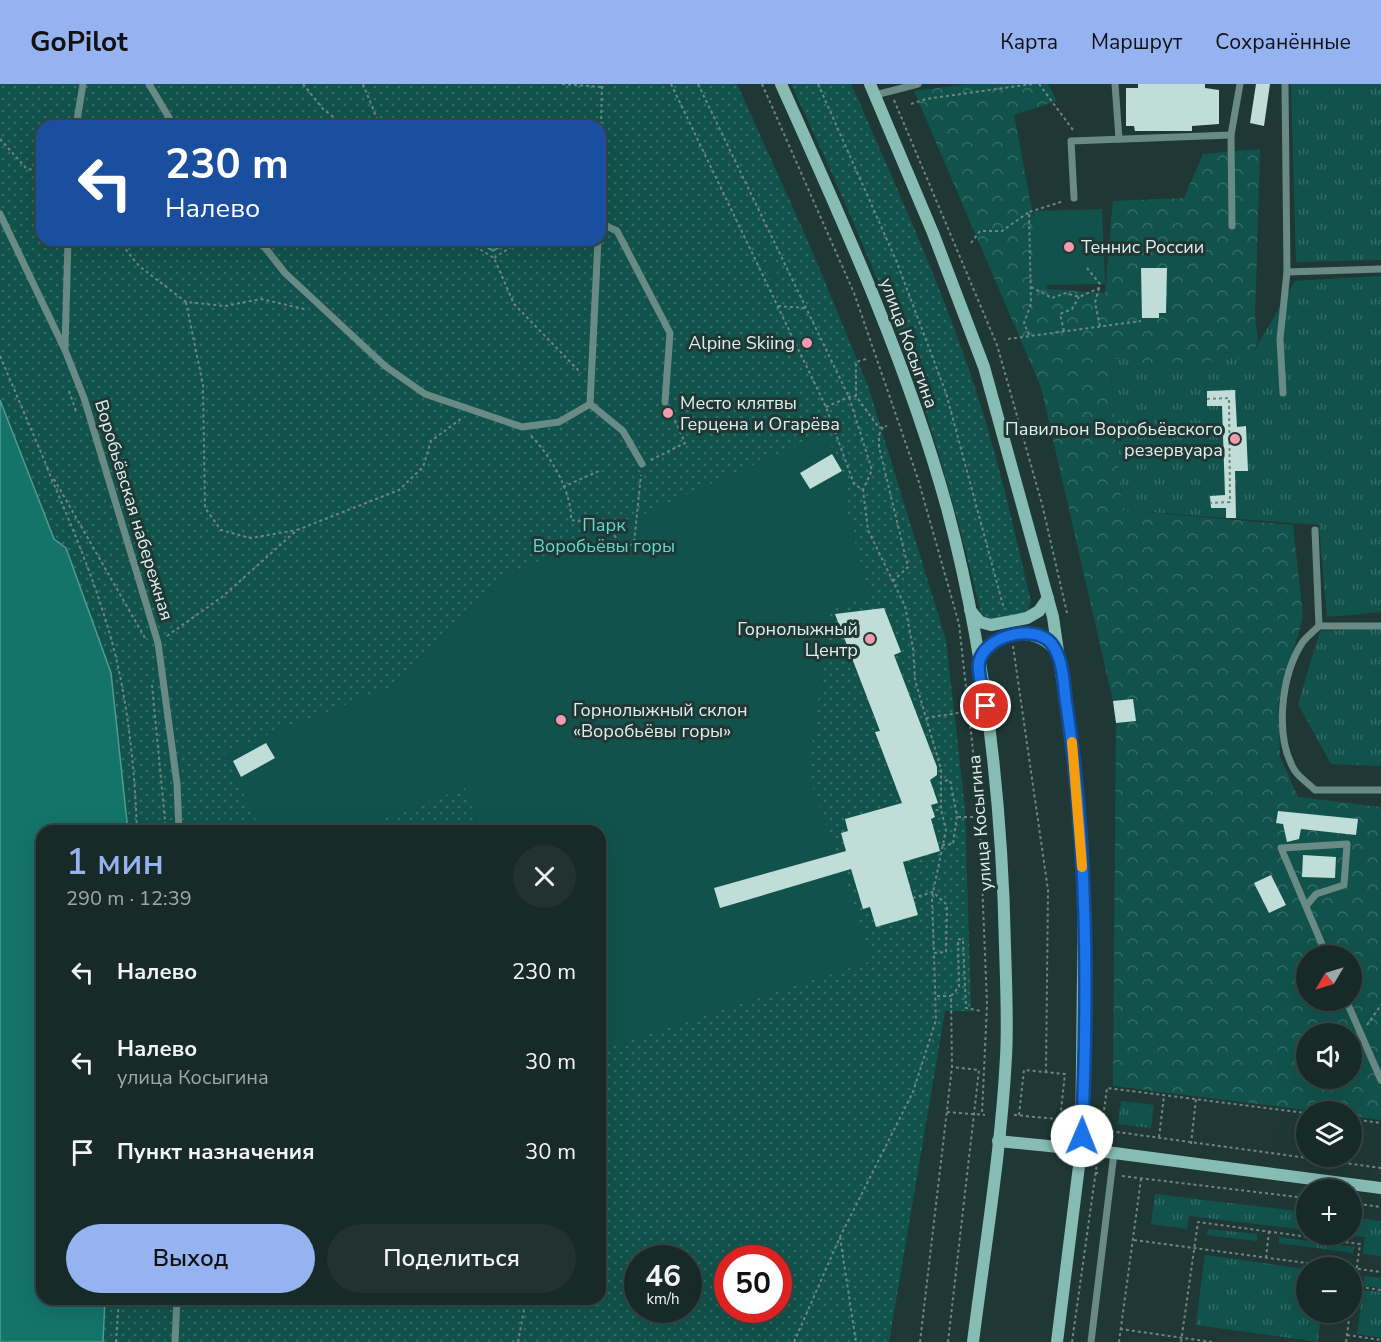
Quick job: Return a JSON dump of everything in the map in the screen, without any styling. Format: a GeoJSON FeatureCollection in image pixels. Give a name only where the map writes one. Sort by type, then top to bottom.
{"type":"FeatureCollection","features":[{"type":"Feature","properties":{"kind":"main road","name":"улица Косыгина"},"geometry":{"type":"LineString","coordinates":[[781,84],[873,295],[909,390],[947,509],[969,609],[996,772],[1004,872],[1006,1056],[974,1336]]}},
{"type":"Feature","properties":{"kind":"main road"},"geometry":{"type":"LineString","coordinates":[[872,90],[933,233],[984,367],[1048,598],[1059,657],[1074,761],[1084,891],[1081,1149],[1057,1342]]}},
{"type":"Feature","properties":{"kind":"main road"},"geometry":{"type":"LineString","coordinates":[[969,609],[980,622],[991,625],[1033,615],[1048,598]]}},
{"type":"Feature","properties":{"kind":"main road"},"geometry":{"type":"LineString","coordinates":[[979,663],[986,647],[998,639],[1032,633],[1050,642],[1059,657]]}},
{"type":"Feature","properties":{"kind":"main road"},"geometry":{"type":"LineString","coordinates":[[998,1141],[1114,1153],[1381,1188]]}},
{"type":"Feature","properties":{"kind":"main road"},"geometry":{"type":"LineString","coordinates":[[974,1336],[981,1342]]}},
{"type":"Feature","properties":{"kind":"lane"},"geometry":{"type":"LineString","coordinates":[[77,120],[83,84]]}},
{"type":"Feature","properties":{"kind":"lane"},"geometry":{"type":"LineString","coordinates":[[149,84],[170,120]]}},
{"type":"Feature","properties":{"kind":"lane"},"geometry":{"type":"LineString","coordinates":[[872,90],[918,84]]}},
{"type":"Feature","properties":{"kind":"lane"},"geometry":{"type":"LineString","coordinates":[[1115,84],[1119,139]]}},
{"type":"Feature","properties":{"kind":"lane"},"geometry":{"type":"LineString","coordinates":[[1232,226],[1232,135],[1240,84]]}},
{"type":"Feature","properties":{"kind":"lane"},"geometry":{"type":"LineString","coordinates":[[1282,393],[1280,339],[1287,272],[1285,84]]}},
{"type":"Feature","properties":{"kind":"lane"},"geometry":{"type":"LineString","coordinates":[[1074,198],[1071,141],[1232,135]]}},
{"type":"Feature","properties":{"kind":"lane","name":"Воробьёвская набережная"},"geometry":{"type":"LineString","coordinates":[[0,213],[65,350],[84,398],[158,642],[177,784],[179,825]]}},
{"type":"Feature","properties":{"kind":"lane"},"geometry":{"type":"LineString","coordinates":[[606,226],[618,231],[670,333],[665,402]]}},
{"type":"Feature","properties":{"kind":"lane"},"geometry":{"type":"LineString","coordinates":[[65,350],[68,246]]}},
{"type":"Feature","properties":{"kind":"lane"},"geometry":{"type":"LineString","coordinates":[[264,246],[285,273],[386,366],[425,394],[522,427],[559,422],[590,404]]}},
{"type":"Feature","properties":{"kind":"lane"},"geometry":{"type":"LineString","coordinates":[[590,404],[598,246]]}},
{"type":"Feature","properties":{"kind":"lane"},"geometry":{"type":"LineString","coordinates":[[1287,272],[1381,269]]}},
{"type":"Feature","properties":{"kind":"lane"},"geometry":{"type":"LineString","coordinates":[[590,404],[623,431],[642,464]]}},
{"type":"Feature","properties":{"kind":"lane"},"geometry":{"type":"LineString","coordinates":[[1315,530],[1319,626]]}},
{"type":"Feature","properties":{"kind":"lane"},"geometry":{"type":"LineString","coordinates":[[1381,626],[1319,626],[1303,642],[1292,668],[1281,715],[1285,748],[1296,772],[1315,790],[1381,789]]}},
{"type":"Feature","properties":{"kind":"lane"},"geometry":{"type":"LineString","coordinates":[[1305,906],[1316,894],[1344,885],[1347,844],[1281,848],[1305,906],[1322,945]]}},
{"type":"Feature","properties":{"kind":"lane"},"geometry":{"type":"LineString","coordinates":[[1362,1036],[1381,1080]]}},
{"type":"Feature","properties":{"kind":"lane"},"geometry":{"type":"LineString","coordinates":[[1091,1342],[1114,1153]]}},
{"type":"Feature","properties":{"kind":"lane"},"geometry":{"type":"LineString","coordinates":[[175,1342],[177,1305]]}},
{"type":"Feature","properties":{"kind":"path"},"geometry":{"type":"LineString","coordinates":[[303,84],[322,109],[337,120]]}},
{"type":"Feature","properties":{"kind":"path"},"geometry":{"type":"LineString","coordinates":[[363,84],[378,120]]}},
{"type":"Feature","properties":{"kind":"path"},"geometry":{"type":"LineString","coordinates":[[562,84],[602,85],[601,120]]}},
{"type":"Feature","properties":{"kind":"path"},"geometry":{"type":"LineString","coordinates":[[671,84],[826,408],[854,484],[863,490]]}},
{"type":"Feature","properties":{"kind":"path"},"geometry":{"type":"LineString","coordinates":[[698,84],[849,397],[872,470],[863,490],[868,530],[905,606],[913,648],[915,680],[943,781],[941,808],[946,830],[941,844],[933,892],[936,1020],[913,1092],[840,1236],[794,1342]]}},
{"type":"Feature","properties":{"kind":"path"},"geometry":{"type":"LineString","coordinates":[[762,84],[854,293],[918,479],[959,624],[979,805],[987,1004],[983,1114],[947,1112]]}},
{"type":"Feature","properties":{"kind":"path"},"geometry":{"type":"LineString","coordinates":[[818,84],[896,260],[946,393],[1008,622]]}},
{"type":"Feature","properties":{"kind":"path"},"geometry":{"type":"LineString","coordinates":[[910,104],[926,99],[1032,84]]}},
{"type":"Feature","properties":{"kind":"path"},"geometry":{"type":"LineString","coordinates":[[1039,84],[1080,140]]}},
{"type":"Feature","properties":{"kind":"path"},"geometry":{"type":"LineString","coordinates":[[0,139],[27,169],[36,170]]}},
{"type":"Feature","properties":{"kind":"path"},"geometry":{"type":"LineString","coordinates":[[971,243],[980,231],[1002,231],[1029,212],[1074,198]]}},
{"type":"Feature","properties":{"kind":"path"},"geometry":{"type":"LineString","coordinates":[[1029,212],[1031,304],[1024,322],[1029,335]]}},
{"type":"Feature","properties":{"kind":"path"},"geometry":{"type":"LineString","coordinates":[[123,246],[139,266],[186,302],[225,306],[261,299],[304,309],[315,300]]}},
{"type":"Feature","properties":{"kind":"path"},"geometry":{"type":"LineString","coordinates":[[475,246],[494,258],[514,304],[592,384]]}},
{"type":"Feature","properties":{"kind":"path"},"geometry":{"type":"LineString","coordinates":[[494,258],[513,246]]}},
{"type":"Feature","properties":{"kind":"path"},"geometry":{"type":"LineString","coordinates":[[1087,268],[1100,284],[1095,303],[1100,326]]}},
{"type":"Feature","properties":{"kind":"path"},"geometry":{"type":"LineString","coordinates":[[1031,287],[1052,298],[1066,293],[1079,297]]}},
{"type":"Feature","properties":{"kind":"path"},"geometry":{"type":"LineString","coordinates":[[1064,331],[1060,314],[1072,309],[1079,297],[1099,288]]}},
{"type":"Feature","properties":{"kind":"path"},"geometry":{"type":"LineString","coordinates":[[186,302],[203,385],[205,508],[221,530],[250,538],[297,530],[399,490],[423,467],[432,441],[474,409]]}},
{"type":"Feature","properties":{"kind":"path"},"geometry":{"type":"LineString","coordinates":[[778,306],[806,308]]}},
{"type":"Feature","properties":{"kind":"path"},"geometry":{"type":"LineString","coordinates":[[1008,339],[1141,321]]}},
{"type":"Feature","properties":{"kind":"path"},"geometry":{"type":"LineString","coordinates":[[0,356],[82,549],[119,672],[136,791],[137,825]]}},
{"type":"Feature","properties":{"kind":"path"},"geometry":{"type":"LineString","coordinates":[[866,359],[856,362],[856,396],[879,428],[885,426],[879,435],[879,447],[908,567],[893,581]]}},
{"type":"Feature","properties":{"kind":"path"},"geometry":{"type":"LineString","coordinates":[[66,383],[78,417]]}},
{"type":"Feature","properties":{"kind":"path"},"geometry":{"type":"LineString","coordinates":[[826,408],[856,396]]}},
{"type":"Feature","properties":{"kind":"path"},"geometry":{"type":"LineString","coordinates":[[1207,399],[1229,398],[1231,428],[1230,502],[1210,503]]}},
{"type":"Feature","properties":{"kind":"path"},"geometry":{"type":"LineString","coordinates":[[522,427],[542,446],[572,503],[571,520],[607,525],[624,549],[634,543],[642,464],[685,443],[675,420]]}},
{"type":"Feature","properties":{"kind":"path"},"geometry":{"type":"LineString","coordinates":[[1138,450],[1164,448]]}},
{"type":"Feature","properties":{"kind":"path"},"geometry":{"type":"LineString","coordinates":[[48,468],[148,644],[141,621]]}},
{"type":"Feature","properties":{"kind":"path"},"geometry":{"type":"LineString","coordinates":[[563,487],[601,470]]}},
{"type":"Feature","properties":{"kind":"path"},"geometry":{"type":"LineString","coordinates":[[158,642],[222,597],[297,530]]}},
{"type":"Feature","properties":{"kind":"path"},"geometry":{"type":"LineString","coordinates":[[1012,636],[1048,890],[1046,1072]]}},
{"type":"Feature","properties":{"kind":"path"},"geometry":{"type":"LineString","coordinates":[[151,678],[165,825]]}},
{"type":"Feature","properties":{"kind":"path"},"geometry":{"type":"LineString","coordinates":[[926,718],[963,712]]}},
{"type":"Feature","properties":{"kind":"path"},"geometry":{"type":"LineString","coordinates":[[941,844],[953,844],[957,816],[950,780],[943,781]]}},
{"type":"Feature","properties":{"kind":"path"},"geometry":{"type":"LineString","coordinates":[[933,811],[941,808]]}},
{"type":"Feature","properties":{"kind":"path"},"geometry":{"type":"LineString","coordinates":[[957,816],[973,817]]}},
{"type":"Feature","properties":{"kind":"path"},"geometry":{"type":"LineString","coordinates":[[913,898],[933,892]]}},
{"type":"Feature","properties":{"kind":"path"},"geometry":{"type":"LineString","coordinates":[[933,892],[947,905],[946,952],[934,953]]}},
{"type":"Feature","properties":{"kind":"path"},"geometry":{"type":"LineString","coordinates":[[920,1342],[952,1067],[951,996],[959,987],[958,939],[963,940],[966,1008],[981,1011]]}},
{"type":"Feature","properties":{"kind":"path"},"geometry":{"type":"LineString","coordinates":[[937,996],[951,996]]}},
{"type":"Feature","properties":{"kind":"path"},"geometry":{"type":"LineString","coordinates":[[1362,1033],[1381,1005]]}},
{"type":"Feature","properties":{"kind":"path"},"geometry":{"type":"LineString","coordinates":[[948,1342],[975,1114],[978,1070],[952,1067]]}},
{"type":"Feature","properties":{"kind":"path"},"geometry":{"type":"LineString","coordinates":[[1019,1115],[1024,1070],[1046,1072],[1065,1074],[1060,1119]]}},
{"type":"Feature","properties":{"kind":"path"},"geometry":{"type":"LineString","coordinates":[[1102,1132],[1107,1088],[1296,1112]]}},
{"type":"Feature","properties":{"kind":"path"},"geometry":{"type":"LineString","coordinates":[[1159,1137],[1164,1095]]}},
{"type":"Feature","properties":{"kind":"path"},"geometry":{"type":"LineString","coordinates":[[1191,1144],[1196,1099]]}},
{"type":"Feature","properties":{"kind":"path"},"geometry":{"type":"LineString","coordinates":[[1014,1115],[1068,1120]]}},
{"type":"Feature","properties":{"kind":"path"},"geometry":{"type":"LineString","coordinates":[[1362,1120],[1381,1123]]}},
{"type":"Feature","properties":{"kind":"path"},"geometry":{"type":"LineString","coordinates":[[1094,1124],[1102,1132],[1159,1137],[1191,1144],[1381,1168]]}},
{"type":"Feature","properties":{"kind":"path"},"geometry":{"type":"LineString","coordinates":[[1072,1342],[1097,1162]]}},
{"type":"Feature","properties":{"kind":"path"},"geometry":{"type":"LineString","coordinates":[[1095,1173],[1296,1197]]}},
{"type":"Feature","properties":{"kind":"path"},"geometry":{"type":"LineString","coordinates":[[1119,1342],[1141,1179]]}},
{"type":"Feature","properties":{"kind":"path"},"geometry":{"type":"LineString","coordinates":[[1362,1204],[1381,1206]]}},
{"type":"Feature","properties":{"kind":"path"},"geometry":{"type":"LineString","coordinates":[[1181,1340],[1198,1222],[1360,1244],[1358,1257]]}},
{"type":"Feature","properties":{"kind":"path"},"geometry":{"type":"LineString","coordinates":[[1266,1258],[1269,1231]]}},
{"type":"Feature","properties":{"kind":"path"},"geometry":{"type":"LineString","coordinates":[[840,1236],[856,1342]]}},
{"type":"Feature","properties":{"kind":"path"},"geometry":{"type":"LineString","coordinates":[[1134,1240],[1296,1262]]}},
{"type":"Feature","properties":{"kind":"path"},"geometry":{"type":"LineString","coordinates":[[1362,1270],[1381,1272]]}},
{"type":"Feature","properties":{"kind":"path"},"geometry":{"type":"LineString","coordinates":[[1362,1287],[1381,1290]]}},
{"type":"Feature","properties":{"kind":"path"},"geometry":{"type":"LineString","coordinates":[[116,1342],[119,1305]]}},
{"type":"Feature","properties":{"kind":"path"},"geometry":{"type":"LineString","coordinates":[[518,1342],[525,1305]]}},
{"type":"Feature","properties":{"kind":"path"},"geometry":{"type":"LineString","coordinates":[[1346,1342],[1349,1323]]}},
{"type":"Feature","properties":{"kind":"path"},"geometry":{"type":"LineString","coordinates":[[1120,1329],[1181,1340],[1212,1342]]}},
{"type":"Feature","properties":{"kind":"path"},"geometry":{"type":"LineString","coordinates":[[1347,1335],[1381,1340]]}},
{"type":"Feature","properties":{"kind":"green space","name":"Парк Воробьёвы горы"},"geometry":{"type":"Polygon","coordinates":[[[0,84],[737,84],[807,239],[868,386],[946,640],[965,808],[971,1011],[945,1011],[889,1342],[103,1342],[105,1305],[606,1305],[606,825],[127,825],[111,673],[66,548],[54,539],[0,400],[0,84]]]}},
{"type":"Feature","properties":{"kind":"green space"},"geometry":{"type":"Polygon","coordinates":[[[791,84],[851,84],[861,106],[935,279],[983,412],[1031,602],[1027,612],[983,622],[948,487],[910,366],[862,244],[791,84]]]}},
{"type":"Feature","properties":{"kind":"green space"},"geometry":{"type":"Polygon","coordinates":[[[968,84],[1048,84],[1057,101],[1014,115],[1047,289],[1105,293],[1113,201],[1184,198],[1203,154],[1260,149],[1255,317],[1258,340],[1254,351],[1250,351],[1244,360],[1232,357],[1230,352],[1216,353],[1209,365],[1171,371],[1134,372],[1131,367],[1134,358],[1110,359],[1122,510],[1293,525],[1303,617],[1278,703],[1280,757],[1298,797],[1381,807],[1381,1120],[1362,1117],[1362,1101],[1296,1101],[1296,1109],[1113,1086],[1116,723],[1113,701],[1041,387],[914,91],[968,84]]]}},
{"type":"Feature","properties":{"kind":"green space"},"geometry":{"type":"Polygon","coordinates":[[[1291,84],[1381,84],[1381,260],[1296,262],[1291,84]]]}},
{"type":"Feature","properties":{"kind":"green space","name":"Теннис России"},"geometry":{"type":"Polygon","coordinates":[[[1102,209],[1105,284],[1035,285],[1034,211],[1102,209]]]}},
{"type":"Feature","properties":{"kind":"green space"},"geometry":{"type":"Polygon","coordinates":[[[771,259],[779,278],[772,282],[763,263],[771,259]]]}},
{"type":"Feature","properties":{"kind":"green space"},"geometry":{"type":"Polygon","coordinates":[[[1381,276],[1381,612],[1327,617],[1319,525],[1122,510],[1110,359],[1254,351],[1295,281],[1381,276]]]}},
{"type":"Feature","properties":{"kind":"green space","name":"Горнолыжный склон «Воробьёвы горы»"},"geometry":{"type":"Polygon","coordinates":[[[825,433],[848,482],[845,504],[869,595],[831,608],[808,773],[872,961],[606,1047],[606,825],[478,825],[465,788],[366,825],[258,825],[224,752],[388,688],[507,575],[825,433]]]}},
{"type":"Feature","properties":{"kind":"green space"},"geometry":{"type":"Polygon","coordinates":[[[1381,629],[1381,766],[1331,764],[1298,704],[1320,631],[1381,629]]]}},
{"type":"Feature","properties":{"kind":"green space"},"geometry":{"type":"Polygon","coordinates":[[[1121,1101],[1154,1105],[1151,1128],[1118,1124],[1121,1101]]]}},
{"type":"Feature","properties":{"kind":"green space"},"geometry":{"type":"Polygon","coordinates":[[[1155,1194],[1296,1211],[1296,1229],[1189,1216],[1187,1229],[1151,1224],[1155,1194]]]}},
{"type":"Feature","properties":{"kind":"green space"},"geometry":{"type":"Polygon","coordinates":[[[1362,1218],[1381,1221],[1381,1256],[1363,1254],[1365,1237],[1362,1237],[1362,1218]]]}},
{"type":"Feature","properties":{"kind":"green space"},"geometry":{"type":"Polygon","coordinates":[[[1208,1229],[1257,1234],[1257,1241],[1207,1235],[1208,1229]]]}},
{"type":"Feature","properties":{"kind":"green space"},"geometry":{"type":"Polygon","coordinates":[[[1279,1237],[1296,1239],[1296,1245],[1354,1247],[1353,1253],[1279,1243],[1279,1237]]]}},
{"type":"Feature","properties":{"kind":"green space"},"geometry":{"type":"Polygon","coordinates":[[[1205,1255],[1296,1268],[1296,1323],[1320,1323],[1318,1342],[1196,1325],[1205,1255]]]}},
{"type":"Feature","properties":{"kind":"green space"},"geometry":{"type":"Polygon","coordinates":[[[1364,1276],[1381,1278],[1381,1288],[1363,1286],[1364,1276]]]}},
{"type":"Feature","properties":{"kind":"green space"},"geometry":{"type":"Polygon","coordinates":[[[1363,1290],[1381,1292],[1381,1338],[1357,1334],[1358,1323],[1362,1323],[1363,1290]]]}},
{"type":"Feature","properties":{"kind":"shaded area"},"geometry":{"type":"Polygon","coordinates":[[[485,246],[502,246],[493,251],[485,246]]]}},
{"type":"Feature","properties":{"kind":"shaded area"},"geometry":{"type":"Polygon","coordinates":[[[0,400],[54,539],[66,548],[111,673],[127,825],[36,825],[36,1305],[105,1305],[103,1342],[0,1342],[0,400]]]}},
{"type":"Feature","properties":{"kind":"building"},"geometry":{"type":"Polygon","coordinates":[[[1138,84],[1205,84],[1205,88],[1219,90],[1219,124],[1192,126],[1192,131],[1135,131],[1134,126],[1126,126],[1126,88],[1138,88],[1138,84]]]}},
{"type":"Feature","properties":{"kind":"building"},"geometry":{"type":"Polygon","coordinates":[[[1256,84],[1270,84],[1264,126],[1250,123],[1256,84]]]}},
{"type":"Feature","properties":{"kind":"building"},"geometry":{"type":"Polygon","coordinates":[[[1141,268],[1167,268],[1166,313],[1159,313],[1159,318],[1142,318],[1141,268]]]}},
{"type":"Feature","properties":{"kind":"building","name":"Павильон Воробьёвского резервуара"},"geometry":{"type":"Polygon","coordinates":[[[1235,390],[1237,427],[1246,426],[1248,471],[1235,471],[1236,518],[1226,518],[1226,508],[1211,508],[1210,496],[1225,495],[1222,406],[1207,406],[1207,391],[1235,390]]]}},
{"type":"Feature","properties":{"kind":"building"},"geometry":{"type":"Polygon","coordinates":[[[832,454],[842,471],[810,489],[800,473],[832,454]]]}},
{"type":"Feature","properties":{"kind":"building"},"geometry":{"type":"Polygon","coordinates":[[[884,608],[901,652],[894,655],[937,767],[937,775],[930,780],[938,803],[931,805],[935,817],[931,819],[940,851],[903,862],[918,915],[876,927],[870,907],[863,909],[851,869],[720,908],[714,888],[846,851],[841,833],[848,831],[845,819],[902,803],[875,732],[880,731],[835,614],[884,608]]]}},
{"type":"Feature","properties":{"kind":"building"},"geometry":{"type":"Polygon","coordinates":[[[1133,699],[1136,721],[1116,723],[1113,701],[1133,699]]]}},
{"type":"Feature","properties":{"kind":"building"},"geometry":{"type":"Polygon","coordinates":[[[266,743],[275,758],[241,777],[233,761],[266,743]]]}},
{"type":"Feature","properties":{"kind":"building"},"geometry":{"type":"Polygon","coordinates":[[[1278,811],[1358,819],[1356,835],[1301,829],[1299,839],[1287,842],[1283,824],[1276,823],[1278,811]]]}},
{"type":"Feature","properties":{"kind":"building"},"geometry":{"type":"Polygon","coordinates":[[[1303,855],[1336,857],[1335,878],[1302,877],[1303,855]]]}},
{"type":"Feature","properties":{"kind":"building"},"geometry":{"type":"Polygon","coordinates":[[[1271,875],[1286,905],[1269,913],[1254,883],[1271,875]]]}},
{"type":"Feature","properties":{"kind":"slow traffic"},"geometry":{"type":"LineString","coordinates":[[1072,742],[1082,867]]}},
{"type":"Feature","properties":{"kind":"place","name":"Теннис России"},"geometry":{"type":"Point","coordinates":[1069,247]}},
{"type":"Feature","properties":{"kind":"place","name":"Alpine Skiing"},"geometry":{"type":"Point","coordinates":[807,343]}},
{"type":"Feature","properties":{"kind":"place","name":"Место клятвы Герцена и Огарёва"},"geometry":{"type":"Point","coordinates":[668,413]}},
{"type":"Feature","properties":{"kind":"place","name":"Павильон Воробьёвского резервуара"},"geometry":{"type":"Point","coordinates":[1235,439]}},
{"type":"Feature","properties":{"kind":"place","name":"Горнолыжный Центр"},"geometry":{"type":"Point","coordinates":[870,639]}},
{"type":"Feature","properties":{"kind":"place","name":"Горнолыжный склон «Воробьёвы горы»"},"geometry":{"type":"Point","coordinates":[561,720]}},
{"type":"Feature","properties":{"kind":"route"},"geometry":{"type":"LineString","coordinates":[[986,706],[979,663],[986,647],[998,639],[1032,633],[1050,642],[1059,657],[1074,761],[1084,891],[1082,1136]]}}]}
